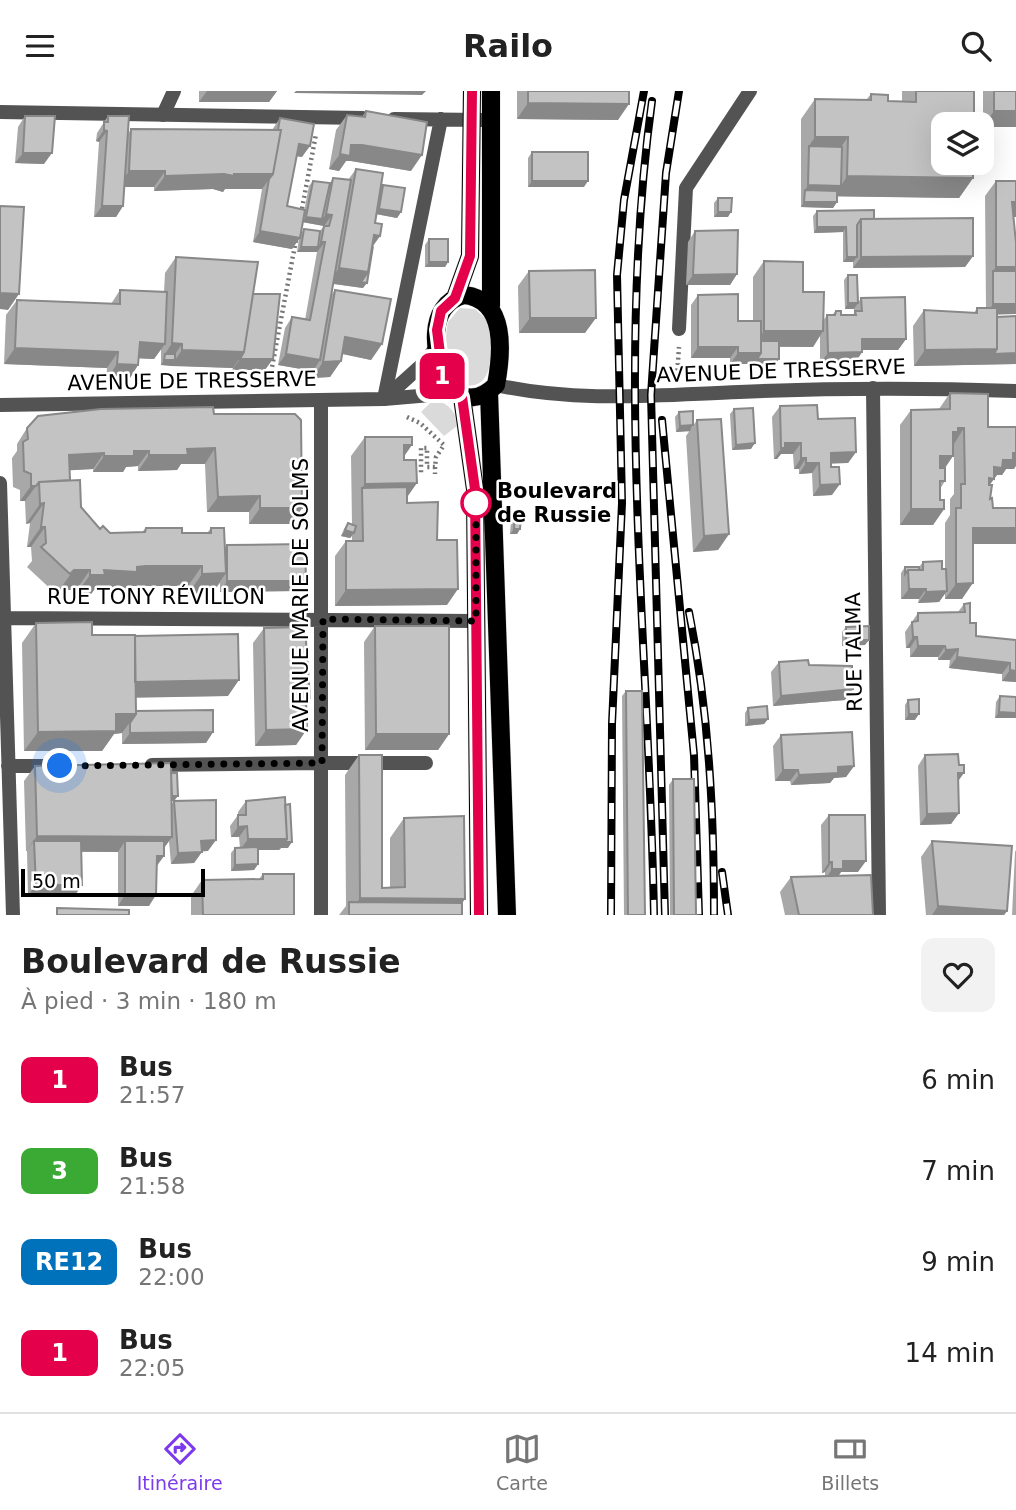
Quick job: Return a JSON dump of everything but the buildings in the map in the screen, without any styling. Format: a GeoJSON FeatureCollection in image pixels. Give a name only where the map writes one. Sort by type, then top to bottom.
{"type":"FeatureCollection","features":[{"type":"Feature","properties":{"kind":"main road"},"geometry":{"type":"LineString","coordinates":[[455,298],[470,256],[472,91]]}},
{"type":"Feature","properties":{"kind":"main road"},"geometry":{"type":"LineString","coordinates":[[491,91],[491,306],[498,331],[499,367],[492,388],[507,915]]}},
{"type":"Feature","properties":{"kind":"main road"},"geometry":{"type":"LineString","coordinates":[[479,915],[475,489],[458,395],[443,377],[437,346],[437,320],[447,303],[455,298],[474,296],[491,306]]}},
{"type":"Feature","properties":{"kind":"main road"},"geometry":{"type":"LineString","coordinates":[[458,395],[472,398],[492,388]]}},
{"type":"Feature","properties":{"kind":"street"},"geometry":{"type":"LineString","coordinates":[[163,115],[174,91]]}},
{"type":"Feature","properties":{"kind":"street"},"geometry":{"type":"LineString","coordinates":[[679,329],[686,188],[750,91]]}},
{"type":"Feature","properties":{"kind":"street"},"geometry":{"type":"LineString","coordinates":[[0,112],[491,120]]}},
{"type":"Feature","properties":{"kind":"street"},"geometry":{"type":"LineString","coordinates":[[384,400],[440,119]]}},
{"type":"Feature","properties":{"kind":"street"},"geometry":{"type":"LineString","coordinates":[[384,400],[424,363],[437,346]]}},
{"type":"Feature","properties":{"kind":"street","name":"AVENUE DE TRESSERVE"},"geometry":{"type":"LineString","coordinates":[[492,388],[546,395],[677,395],[873,388],[1016,391]]}},
{"type":"Feature","properties":{"kind":"street","name":"RUE TALMA"},"geometry":{"type":"LineString","coordinates":[[873,388],[879,915]]}},
{"type":"Feature","properties":{"kind":"street","name":"AVENUE DE TRESSERVE"},"geometry":{"type":"LineString","coordinates":[[0,405],[384,400],[458,395]]}},
{"type":"Feature","properties":{"kind":"street","name":"AVENUE MARIE DE SOLMS"},"geometry":{"type":"LineString","coordinates":[[321,400],[321,915]]}},
{"type":"Feature","properties":{"kind":"street"},"geometry":{"type":"LineString","coordinates":[[0,483],[8,766],[6,888],[13,915]]}},
{"type":"Feature","properties":{"kind":"street","name":"RUE TONY RÉVILLON"},"geometry":{"type":"LineString","coordinates":[[4,618],[476,621]]}},
{"type":"Feature","properties":{"kind":"street"},"geometry":{"type":"LineString","coordinates":[[477,760],[501,759]]}},
{"type":"Feature","properties":{"kind":"street"},"geometry":{"type":"LineString","coordinates":[[131,765],[426,763]]}},
{"type":"Feature","properties":{"kind":"street"},"geometry":{"type":"LineString","coordinates":[[8,766],[76,765]]}},
{"type":"Feature","properties":{"kind":"path"},"geometry":{"type":"LineString","coordinates":[[299,226],[319,118]]}},
{"type":"Feature","properties":{"kind":"path"},"geometry":{"type":"LineString","coordinates":[[266,401],[296,239]]}},
{"type":"Feature","properties":{"kind":"path"},"geometry":{"type":"LineString","coordinates":[[677,395],[679,329]]}},
{"type":"Feature","properties":{"kind":"path"},"geometry":{"type":"LineString","coordinates":[[384,400],[396,412],[420,423],[444,445],[436,457],[435,474]]}},
{"type":"Feature","properties":{"kind":"path"},"geometry":{"type":"LineString","coordinates":[[421,474],[421,448],[427,448],[427,467],[435,467]]}},
{"type":"Feature","properties":{"kind":"shaded area"},"geometry":{"type":"Polygon","coordinates":[[[460,308],[475,309],[489,322],[490,365],[482,381],[473,385],[461,385],[452,372],[447,355],[448,322],[460,308]]]}},
{"type":"Feature","properties":{"kind":"shaded area"},"geometry":{"type":"Polygon","coordinates":[[[433,400],[447,405],[456,416],[457,426],[444,436],[421,412],[433,400]]]}},
{"type":"Feature","properties":{"kind":"railway"},"geometry":{"type":"LineString","coordinates":[[611,915],[612,724],[622,503],[617,275],[624,200],[644,91]]}},
{"type":"Feature","properties":{"kind":"railway"},"geometry":{"type":"LineString","coordinates":[[665,915],[651,395],[666,173],[679,91]]}},
{"type":"Feature","properties":{"kind":"railway"},"geometry":{"type":"LineString","coordinates":[[652,101],[641,202],[635,406],[654,915]]}},
{"type":"Feature","properties":{"kind":"railway"},"geometry":{"type":"LineString","coordinates":[[662,420],[694,755],[699,915]]}},
{"type":"Feature","properties":{"kind":"railway"},"geometry":{"type":"LineString","coordinates":[[689,612],[706,725],[713,839],[714,915]]}},
{"type":"Feature","properties":{"kind":"railway"},"geometry":{"type":"LineString","coordinates":[[722,872],[728,915]]}},
{"type":"Feature","properties":{"kind":"bus line","name":"1"},"geometry":{"type":"LineString","coordinates":[[472,91],[470,256],[455,298],[447,303],[437,320],[437,346],[439,363],[447,386],[462,397],[473,461],[479,915]]}},
{"type":"Feature","properties":{"kind":"place","name":"Boulevard de Russie"},"geometry":{"type":"Point","coordinates":[476,503]}},
{"type":"Feature","properties":{"kind":"route"},"geometry":{"type":"LineString","coordinates":[[60,766],[322,763],[323,619],[476,621],[476,503]]}}]}
